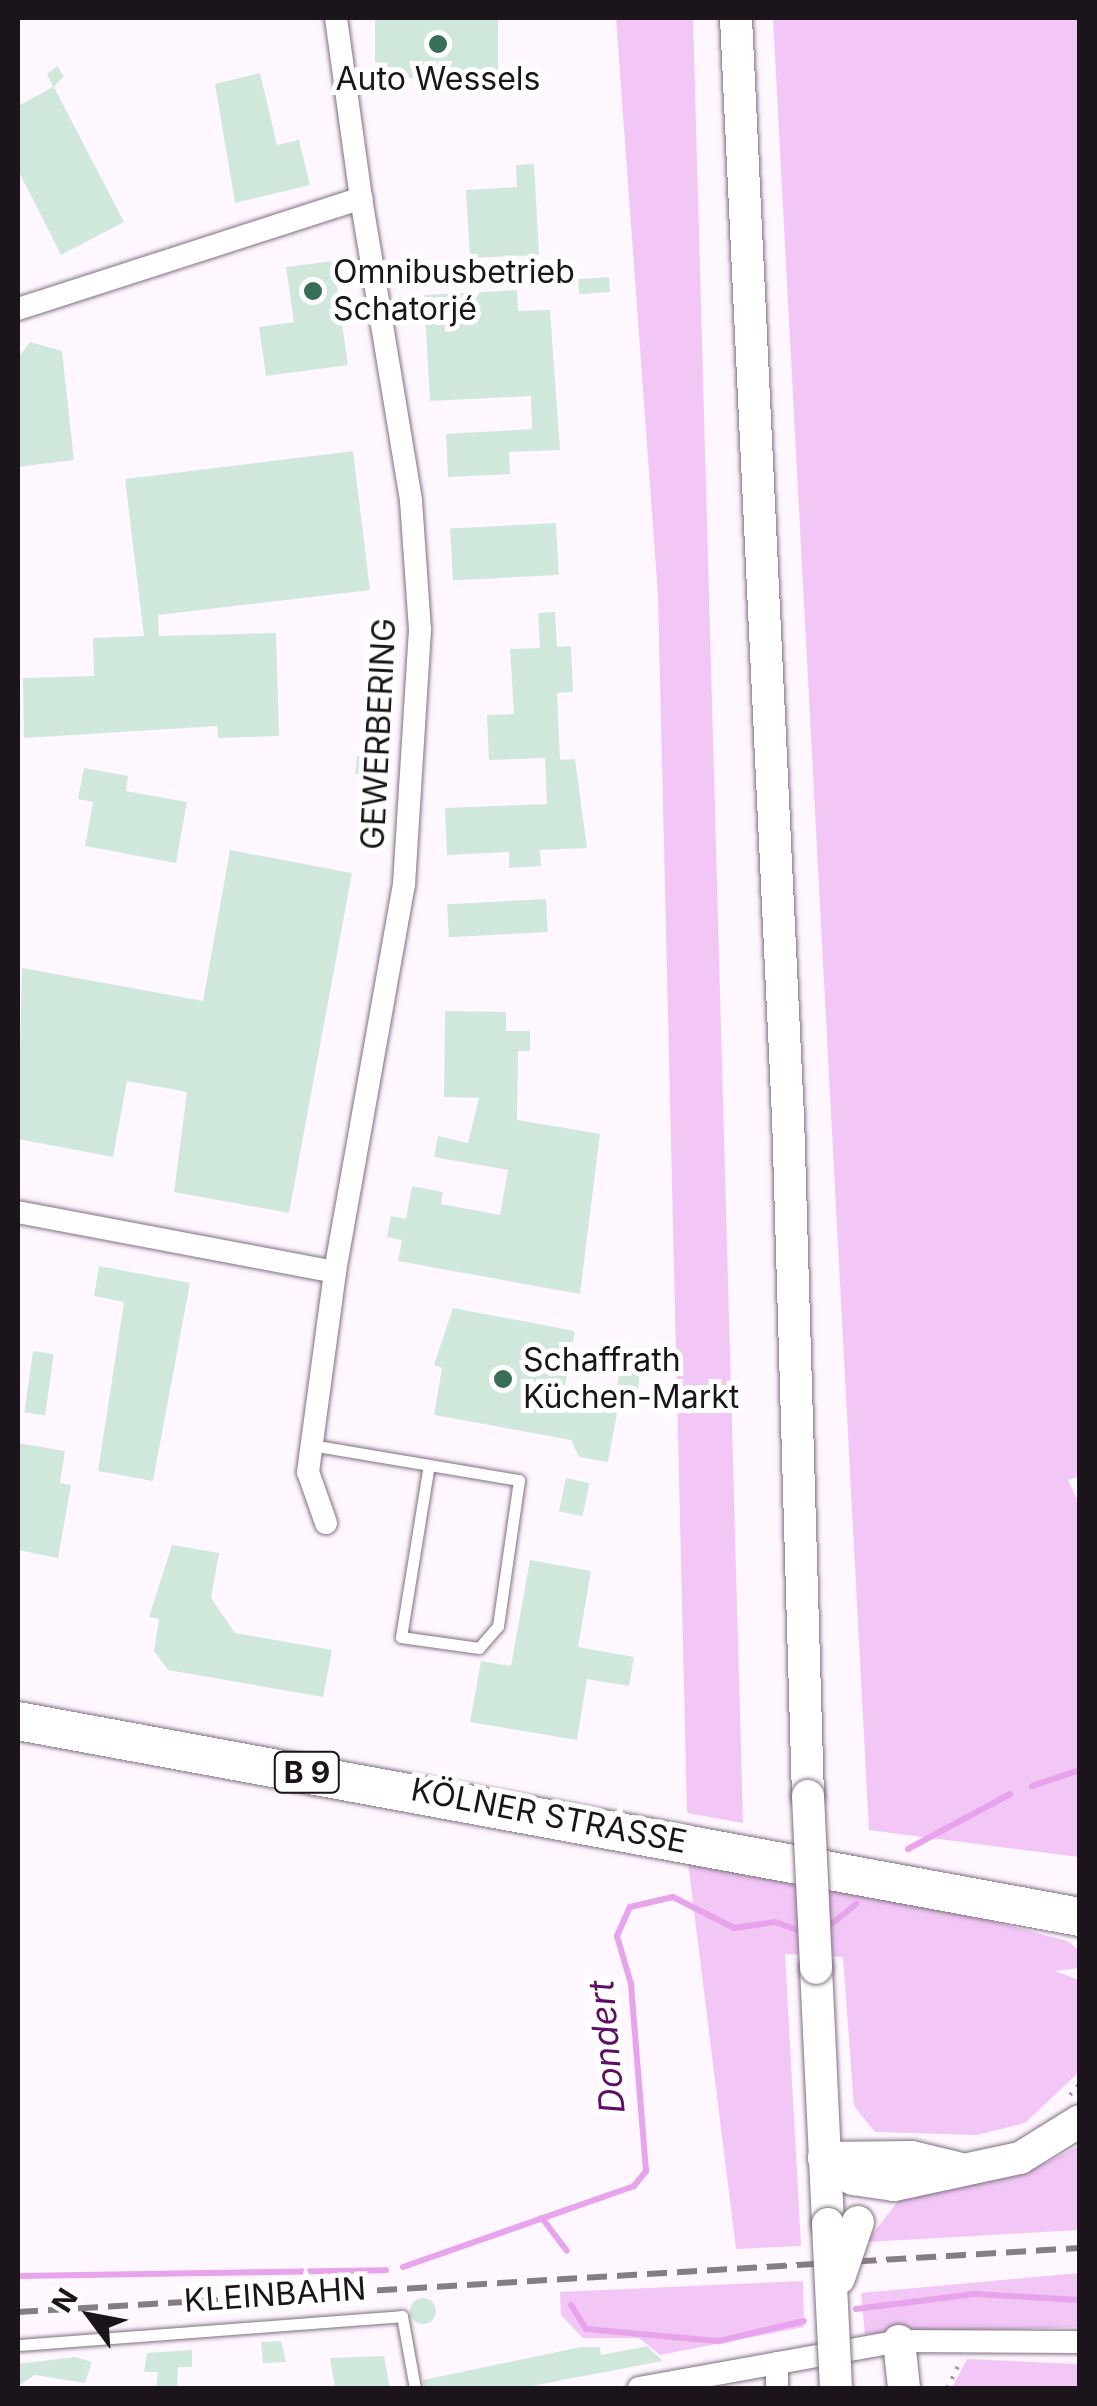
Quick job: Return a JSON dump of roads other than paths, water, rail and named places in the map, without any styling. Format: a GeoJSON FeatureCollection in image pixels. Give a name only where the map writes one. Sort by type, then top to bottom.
{"type":"FeatureCollection","features":[{"type":"Feature","properties":{"kind":"main road"},"geometry":{"type":"LineString","coordinates":[[736,18],[788,1115],[808,1796],[824,2158],[843,2223],[832,2307],[836,2388]]}},
{"type":"Feature","properties":{"kind":"main road","name":"KÖLNER STRASSE"},"geometry":{"type":"LineString","coordinates":[[18,1721],[1080,1917]]}},
{"type":"Feature","properties":{"kind":"main road"},"geometry":{"type":"LineString","coordinates":[[824,2158],[853,2179],[894,2185],[1038,2151],[1078,2121]]}},
{"type":"Feature","properties":{"kind":"main road"},"geometry":{"type":"LineString","coordinates":[[824,2158],[912,2157],[961,2169]]}},
{"type":"Feature","properties":{"kind":"main road"},"geometry":{"type":"LineString","coordinates":[[843,2223],[894,2185]]}},
{"type":"Feature","properties":{"kind":"main road"},"geometry":{"type":"LineString","coordinates":[[899,2341],[904,2388]]}},
{"type":"Feature","properties":{"kind":"street","name":"GEWERBERING"},"geometry":{"type":"LineString","coordinates":[[326,1523],[308,1472],[335,1272],[417,758],[411,502],[336,18]]}},
{"type":"Feature","properties":{"kind":"street"},"geometry":{"type":"LineString","coordinates":[[18,309],[361,198]]}},
{"type":"Feature","properties":{"kind":"street"},"geometry":{"type":"LineString","coordinates":[[18,1212],[335,1272]]}},
{"type":"Feature","properties":{"kind":"street"},"geometry":{"type":"LineString","coordinates":[[639,2388],[899,2341],[1080,2342]]}},
{"type":"Feature","properties":{"kind":"street"},"geometry":{"type":"LineString","coordinates":[[777,2363],[777,2388]]}},
{"type":"Feature","properties":{"kind":"lane"},"geometry":{"type":"LineString","coordinates":[[312,1445],[519,1480],[498,1626],[479,1648],[401,1637],[429,1465]]}},
{"type":"Feature","properties":{"kind":"lane","name":"KLEINBAHN"},"geometry":{"type":"LineString","coordinates":[[18,2344],[402,2316],[416,2388]]}},
{"type":"Feature","properties":{"kind":"waterway","name":"Dondert"},"geometry":{"type":"LineString","coordinates":[[1032,1786],[1080,1770]]}},
{"type":"Feature","properties":{"kind":"waterway","name":"Dondert"},"geometry":{"type":"LineString","coordinates":[[908,1849],[1010,1794]]}},
{"type":"Feature","properties":{"kind":"waterway","name":"Dondert"},"geometry":{"type":"LineString","coordinates":[[403,2267],[634,2186],[646,2171],[631,1984],[617,1936],[630,1907],[673,1897],[734,1928],[775,1922],[806,1933]]}},
{"type":"Feature","properties":{"kind":"waterway","name":"Dondert"},"geometry":{"type":"LineString","coordinates":[[823,1931],[856,1904]]}},
{"type":"Feature","properties":{"kind":"waterway"},"geometry":{"type":"LineString","coordinates":[[542,2218],[567,2251]]}},
{"type":"Feature","properties":{"kind":"waterway","name":"Dondert"},"geometry":{"type":"LineString","coordinates":[[18,2276],[386,2270]]}},
{"type":"Feature","properties":{"kind":"waterway"},"geometry":{"type":"LineString","coordinates":[[856,2309],[974,2294],[1080,2300]]}},
{"type":"Feature","properties":{"kind":"waterway"},"geometry":{"type":"LineString","coordinates":[[571,2305],[586,2329],[719,2341],[804,2321]]}},
{"type":"Feature","properties":{"kind":"railway"},"geometry":{"type":"LineString","coordinates":[[18,2312],[1080,2248]]}},
{"type":"Feature","properties":{"kind":"place","name":"Auto Wessels"},"geometry":{"type":"Point","coordinates":[438,44]}},
{"type":"Feature","properties":{"kind":"place","name":"Omnibusbetrieb Schatorjé"},"geometry":{"type":"Point","coordinates":[313,291]}},
{"type":"Feature","properties":{"kind":"place","name":"Schaffrath Küchen-Markt"},"geometry":{"type":"Point","coordinates":[503,1379]}}]}
